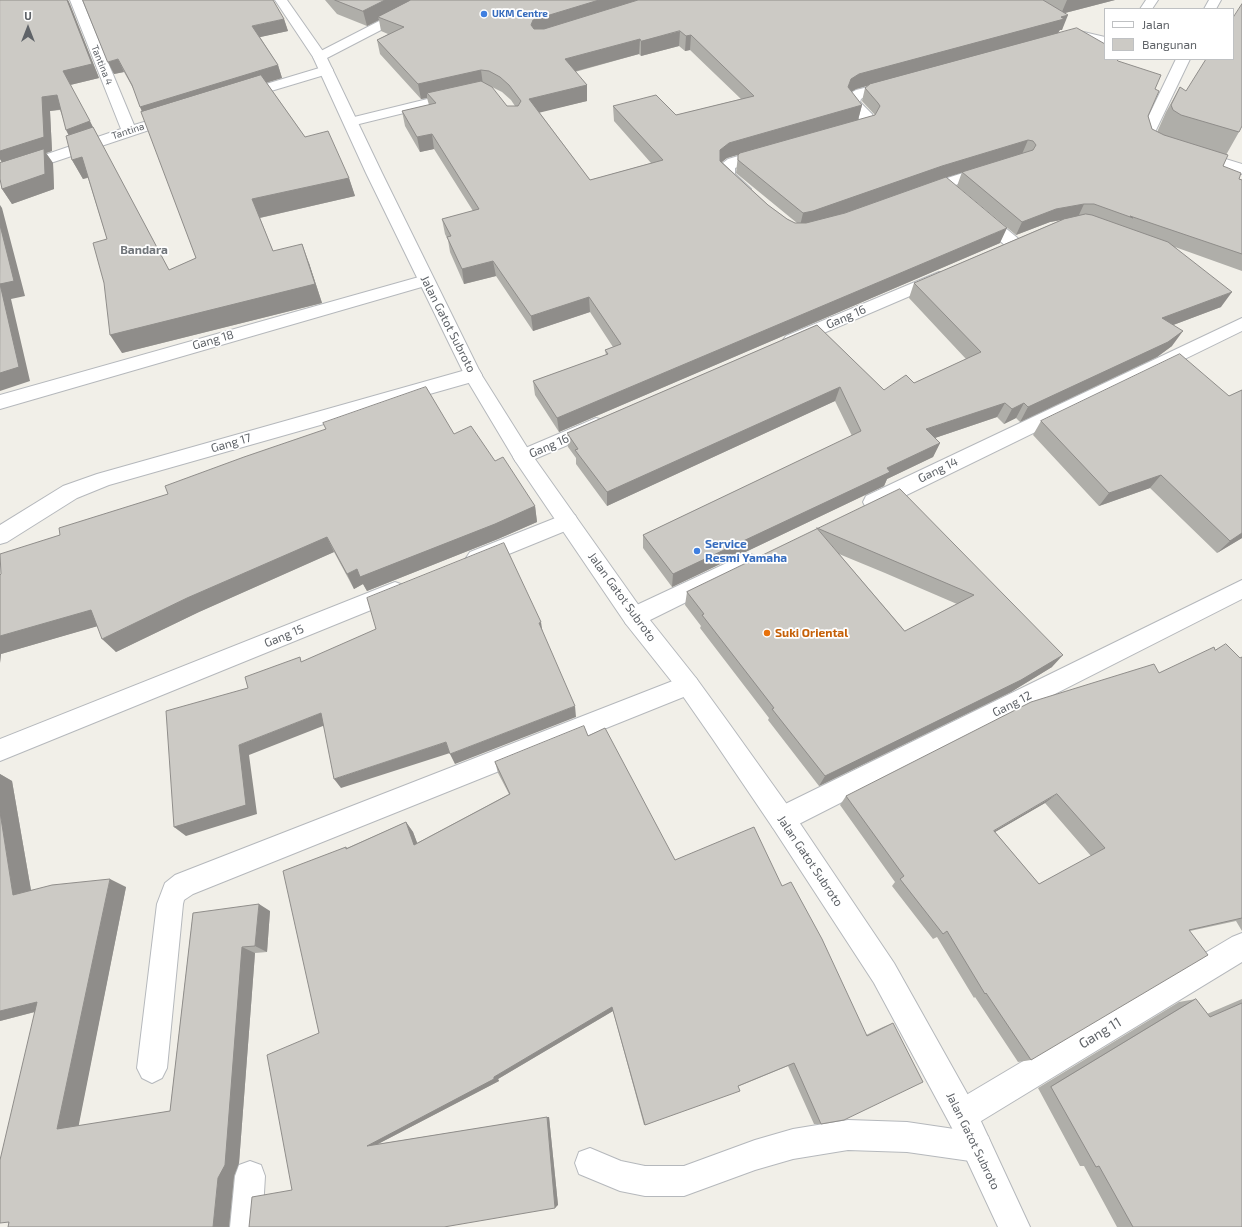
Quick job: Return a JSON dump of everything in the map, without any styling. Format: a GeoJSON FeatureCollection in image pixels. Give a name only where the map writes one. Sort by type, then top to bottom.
{"type":"FeatureCollection","features":[{"type":"Feature","properties":{"kind":"street","name":"Tantina 4"},"geometry":{"type":"LineString","coordinates":[[76,0],[129,131]]}},
{"type":"Feature","properties":{"kind":"street","name":"Jalan Gatot Subroto"},"geometry":{"type":"LineString","coordinates":[[281,0],[323,64],[374,173],[473,375],[523,457],[634,617],[688,685],[782,819],[884,973],[962,1115],[1014,1227]]}},
{"type":"Feature","properties":{"kind":"street"},"geometry":{"type":"LineString","coordinates":[[228,101],[323,64],[429,0]]}},
{"type":"Feature","properties":{"kind":"street"},"geometry":{"type":"LineString","coordinates":[[1055,41],[1071,29],[1104,41]]}},
{"type":"Feature","properties":{"kind":"street"},"geometry":{"type":"LineString","coordinates":[[1183,60],[1150,130],[1151,138],[1162,144],[1242,169]]}},
{"type":"Feature","properties":{"kind":"street"},"geometry":{"type":"LineString","coordinates":[[826,136],[862,126],[868,121],[853,103],[854,97],[861,93],[903,82]]}},
{"type":"Feature","properties":{"kind":"street"},"geometry":{"type":"LineString","coordinates":[[1155,82],[1170,86]]}},
{"type":"Feature","properties":{"kind":"street"},"geometry":{"type":"LineString","coordinates":[[351,122],[470,93]]}},
{"type":"Feature","properties":{"kind":"street","name":"Tantina"},"geometry":{"type":"LineString","coordinates":[[0,175],[190,112]]}},
{"type":"Feature","properties":{"kind":"street"},"geometry":{"type":"LineString","coordinates":[[751,196],[728,175],[727,166],[733,162],[782,148]]}},
{"type":"Feature","properties":{"kind":"street"},"geometry":{"type":"LineString","coordinates":[[955,194],[936,187],[1001,166]]}},
{"type":"Feature","properties":{"kind":"street"},"geometry":{"type":"LineString","coordinates":[[967,204],[1014,244]]}},
{"type":"Feature","properties":{"kind":"street","name":"Gang 16"},"geometry":{"type":"LineString","coordinates":[[780,346],[956,269]]}},
{"type":"Feature","properties":{"kind":"street","name":"Gang 18"},"geometry":{"type":"LineString","coordinates":[[0,402],[426,280]]}},
{"type":"Feature","properties":{"kind":"street","name":"Gang 14"},"geometry":{"type":"LineString","coordinates":[[856,510],[1242,324]]}},
{"type":"Feature","properties":{"kind":"street","name":"Gang 17"},"geometry":{"type":"LineString","coordinates":[[0,536],[58,498],[104,479],[473,375]]}},
{"type":"Feature","properties":{"kind":"street","name":"Gang 16"},"geometry":{"type":"LineString","coordinates":[[523,457],[611,419]]}},
{"type":"Feature","properties":{"kind":"street"},"geometry":{"type":"LineString","coordinates":[[458,566],[568,521]]}},
{"type":"Feature","properties":{"kind":"street"},"geometry":{"type":"LineString","coordinates":[[634,617],[763,555]]}},
{"type":"Feature","properties":{"kind":"street","name":"Gang 15"},"geometry":{"type":"LineString","coordinates":[[0,750],[413,584]]}},
{"type":"Feature","properties":{"kind":"street","name":"Gang 12"},"geometry":{"type":"LineString","coordinates":[[782,819],[1242,589]]}},
{"type":"Feature","properties":{"kind":"street"},"geometry":{"type":"LineString","coordinates":[[152,1068],[170,904],[174,892],[184,884],[688,685]]}},
{"type":"Feature","properties":{"kind":"street","name":"Gang 11"},"geometry":{"type":"LineString","coordinates":[[962,1115],[1240,952]]}},
{"type":"Feature","properties":{"kind":"street"},"geometry":{"type":"LineString","coordinates":[[590,1163],[620,1176],[645,1181],[684,1181],[755,1155],[793,1144],[848,1135],[907,1136],[977,1147]]}},
{"type":"Feature","properties":{"kind":"street"},"geometry":{"type":"LineString","coordinates":[[246,1227],[250,1176]]}},
{"type":"Feature","properties":{"kind":"building"},"geometry":{"type":"Polygon","coordinates":[[[0,0],[67,0],[92,64],[63,71],[90,121],[66,130],[57,95],[42,97],[44,137],[0,151],[0,0]]]}},
{"type":"Feature","properties":{"kind":"building"},"geometry":{"type":"Polygon","coordinates":[[[83,0],[273,0],[284,19],[252,26],[278,65],[140,107],[132,85],[118,59],[108,62],[83,0]]]}},
{"type":"Feature","properties":{"kind":"building"},"geometry":{"type":"Polygon","coordinates":[[[335,0],[385,0],[363,11],[335,0]]]}},
{"type":"Feature","properties":{"kind":"building"},"geometry":{"type":"Polygon","coordinates":[[[411,0],[599,0],[533,20],[531,25],[534,29],[544,29],[638,0],[1043,0],[1068,15],[1061,17],[1064,19],[859,74],[851,79],[848,87],[862,105],[729,143],[720,150],[720,161],[768,205],[795,223],[806,223],[845,213],[946,177],[1007,228],[557,418],[533,381],[608,354],[605,350],[621,344],[589,297],[531,316],[493,261],[462,269],[447,237],[451,236],[442,219],[479,209],[432,134],[417,137],[402,111],[436,103],[427,93],[481,81],[492,87],[507,106],[518,106],[521,101],[509,85],[500,77],[489,71],[481,70],[418,84],[377,40],[404,27],[378,17],[411,0]],[[680,31],[641,41],[640,39],[565,59],[587,85],[529,99],[590,180],[663,160],[613,106],[656,95],[676,115],[754,96],[691,35],[686,36],[680,31]]]}},
{"type":"Feature","properties":{"kind":"building"},"geometry":{"type":"Polygon","coordinates":[[[1242,4],[1242,126],[1239,132],[1181,115],[1173,110],[1171,105],[1180,87],[1186,91],[1205,60],[1234,60],[1234,16],[1242,4]]]}},
{"type":"Feature","properties":{"kind":"building"},"geometry":{"type":"Polygon","coordinates":[[[1077,28],[1104,43],[1104,60],[1117,60],[1161,75],[1155,89],[1159,91],[1148,116],[1152,129],[1164,135],[1228,155],[1223,166],[1241,173],[1239,179],[1242,180],[1242,254],[1094,204],[1084,204],[1056,209],[1022,222],[962,172],[1033,150],[1036,145],[1033,141],[1028,140],[942,166],[813,211],[803,213],[738,160],[738,155],[740,153],[875,115],[880,106],[865,88],[870,84],[1077,28]]]}},
{"type":"Feature","properties":{"kind":"building"},"geometry":{"type":"Polygon","coordinates":[[[261,75],[305,137],[328,131],[349,178],[252,199],[273,251],[302,244],[315,284],[110,335],[104,283],[93,243],[107,239],[82,157],[72,160],[66,136],[93,127],[169,270],[196,258],[141,112],[261,75]]]}},
{"type":"Feature","properties":{"kind":"building"},"geometry":{"type":"Polygon","coordinates":[[[44,149],[45,174],[2,189],[0,179],[0,163],[44,149]]]}},
{"type":"Feature","properties":{"kind":"building"},"geometry":{"type":"Polygon","coordinates":[[[1086,214],[1168,242],[1232,292],[1162,318],[1183,331],[1168,342],[1028,407],[1024,403],[1012,409],[1005,403],[926,429],[940,443],[887,468],[890,472],[673,574],[643,535],[861,431],[840,387],[607,492],[575,450],[578,449],[567,433],[817,325],[884,390],[906,375],[914,383],[981,352],[914,283],[1064,219],[1086,214]]]}},
{"type":"Feature","properties":{"kind":"building"},"geometry":{"type":"Polygon","coordinates":[[[0,225],[14,281],[0,284],[0,225]]]}},
{"type":"Feature","properties":{"kind":"building"},"geometry":{"type":"Polygon","coordinates":[[[0,284],[19,367],[0,373],[0,284]]]}},
{"type":"Feature","properties":{"kind":"building"},"geometry":{"type":"Polygon","coordinates":[[[1180,354],[1229,396],[1242,390],[1242,533],[1230,541],[1161,475],[1109,493],[1041,421],[1180,354]]]}},
{"type":"Feature","properties":{"kind":"building"},"geometry":{"type":"Polygon","coordinates":[[[426,387],[454,434],[471,426],[495,461],[503,457],[535,506],[495,524],[360,577],[357,569],[347,574],[327,537],[187,598],[102,639],[91,610],[0,636],[0,554],[60,535],[59,528],[168,494],[165,486],[326,429],[323,423],[426,387]]]}},
{"type":"Feature","properties":{"kind":"building"},"geometry":{"type":"Polygon","coordinates":[[[900,489],[1063,655],[1021,680],[825,776],[772,709],[774,708],[702,615],[704,614],[687,592],[900,489]],[[818,529],[905,631],[974,595],[818,529]]]}},
{"type":"Feature","properties":{"kind":"building"},"geometry":{"type":"Polygon","coordinates":[[[504,543],[541,622],[539,623],[575,706],[450,754],[446,742],[334,779],[321,713],[239,745],[246,805],[174,827],[166,711],[248,688],[245,677],[300,657],[301,662],[376,629],[367,598],[504,543]]]}},
{"type":"Feature","properties":{"kind":"building"},"geometry":{"type":"Polygon","coordinates":[[[1226,644],[1240,658],[1242,657],[1242,918],[1189,930],[1208,955],[1031,1060],[986,993],[985,994],[947,931],[943,934],[900,879],[904,876],[846,796],[1031,702],[1154,664],[1159,673],[1214,647],[1215,650],[1226,644]],[[1057,794],[994,831],[1039,884],[1105,848],[1057,794]]]}},
{"type":"Feature","properties":{"kind":"building"},"geometry":{"type":"Polygon","coordinates":[[[584,726],[588,736],[605,728],[675,860],[754,827],[782,886],[791,882],[822,939],[867,1036],[893,1023],[923,1082],[844,1120],[821,1124],[794,1063],[738,1086],[740,1091],[645,1125],[612,1007],[494,1077],[494,1079],[367,1146],[547,1117],[555,1208],[444,1227],[249,1227],[252,1197],[292,1190],[267,1055],[319,1033],[283,871],[346,847],[346,849],[406,822],[414,845],[510,794],[495,762],[584,726]]]}},
{"type":"Feature","properties":{"kind":"building"},"geometry":{"type":"Polygon","coordinates":[[[0,812],[13,895],[52,885],[110,879],[57,1129],[170,1111],[193,913],[259,904],[255,946],[242,947],[225,1165],[218,1178],[213,1227],[8,1227],[9,1222],[0,1223],[0,1160],[37,1002],[0,1011],[0,812]]]}},
{"type":"Feature","properties":{"kind":"building"},"geometry":{"type":"Polygon","coordinates":[[[1196,999],[1210,1017],[1242,1003],[1242,1227],[1133,1227],[1099,1166],[1096,1167],[1051,1087],[1196,999]]]}},
{"type":"Feature","properties":{"kind":"place","name":"UKM Centre"},"geometry":{"type":"Point","coordinates":[484,14]}},
{"type":"Feature","properties":{"kind":"place","name":"Service Resmi Yamaha"},"geometry":{"type":"Point","coordinates":[697,551]}},
{"type":"Feature","properties":{"kind":"place","name":"Suki Oriental"},"geometry":{"type":"Point","coordinates":[767,633]}},
{"type":"Feature","properties":{"kind":"district","name":"Bandara"},"geometry":{"type":"Point","coordinates":[144,250]}}]}
